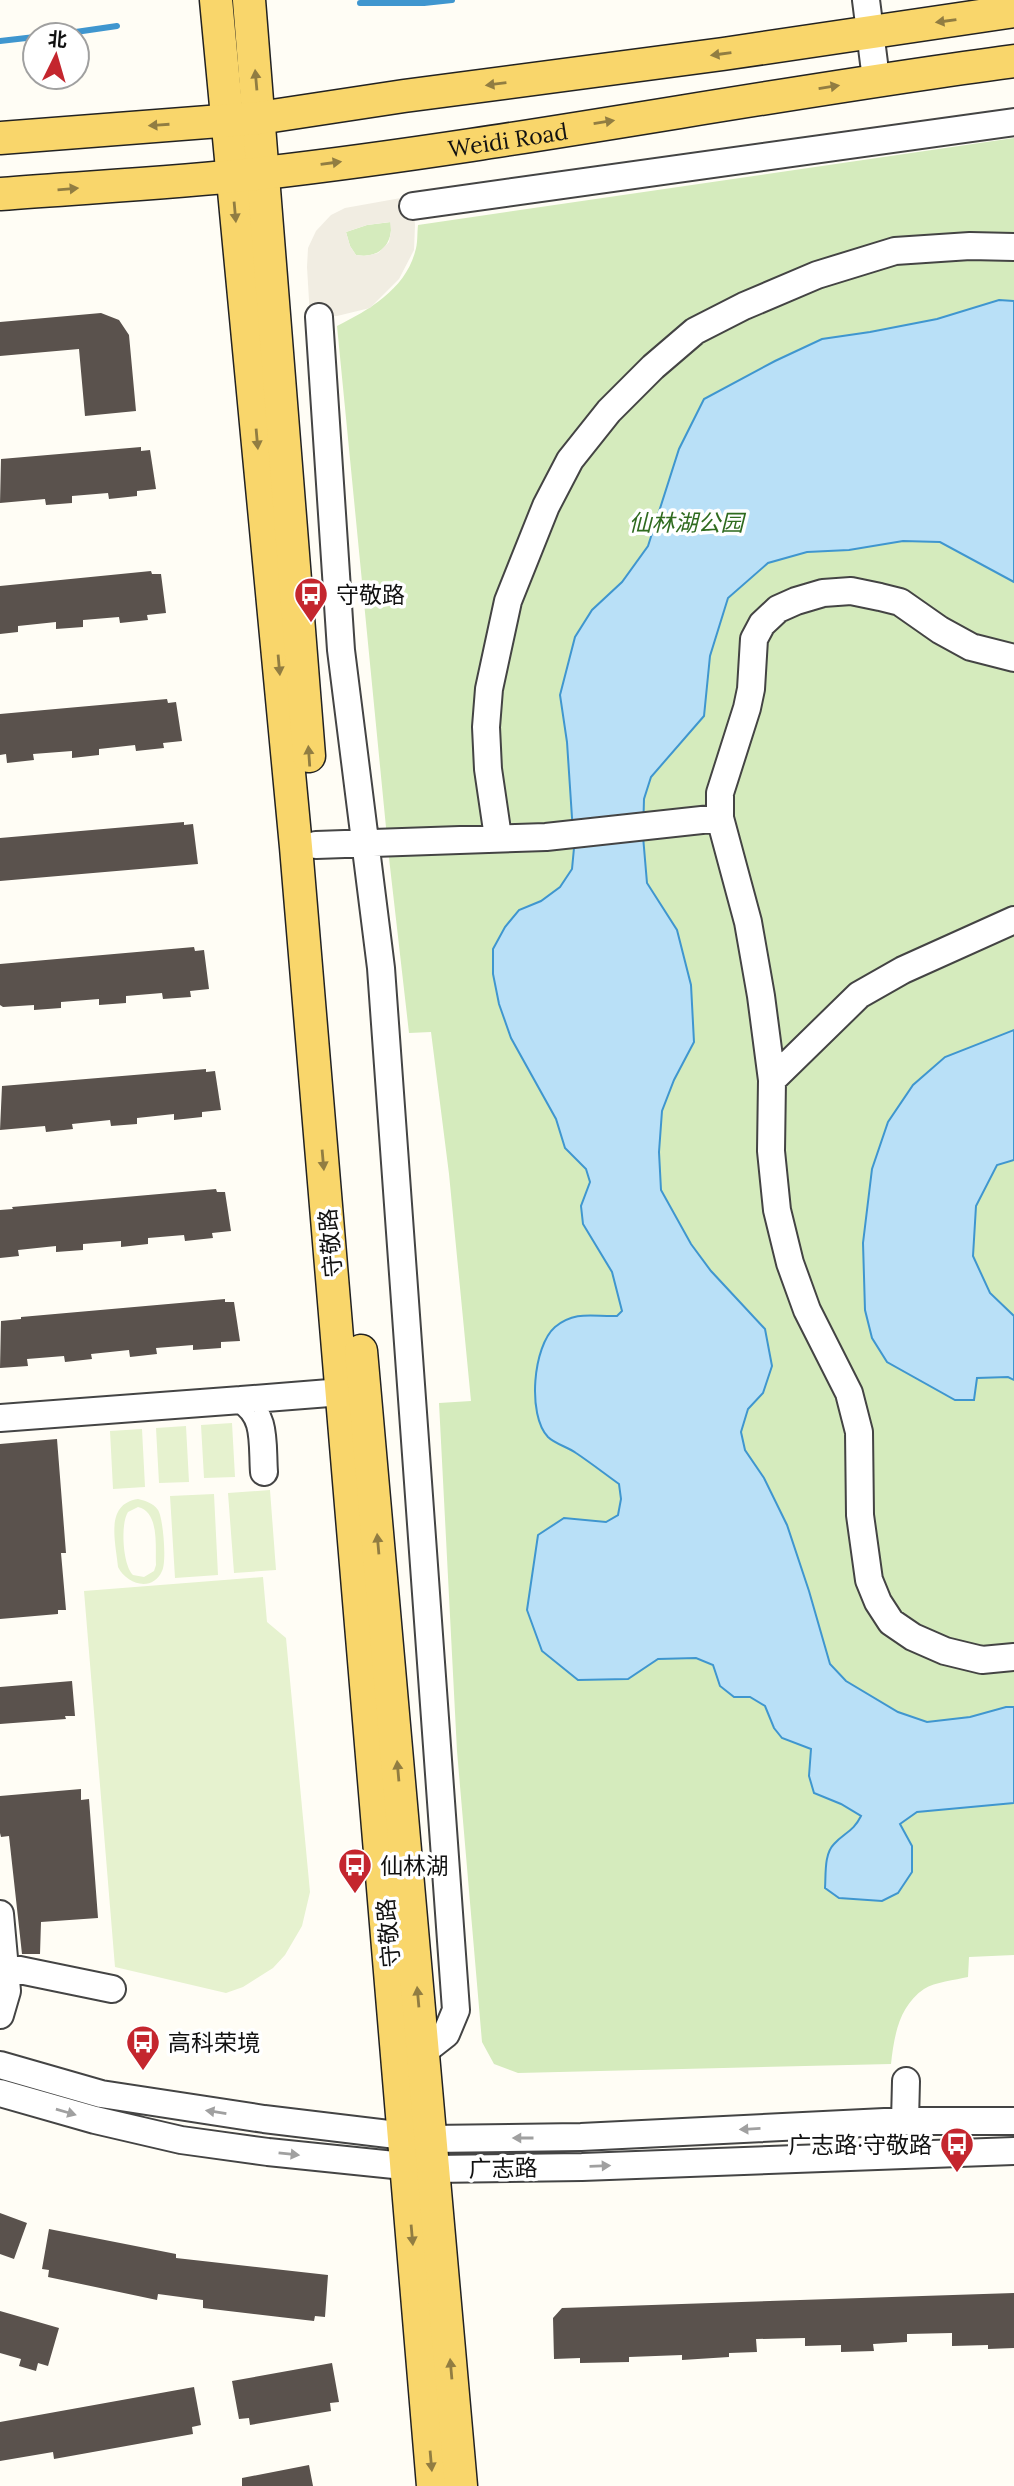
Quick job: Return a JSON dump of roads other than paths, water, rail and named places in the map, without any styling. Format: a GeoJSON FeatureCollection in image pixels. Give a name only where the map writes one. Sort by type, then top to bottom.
{"type":"FeatureCollection","features":[{"type":"Feature","properties":{"kind":"main road","name":"守敬路"},"geometry":{"type":"LineString","coordinates":[[216,0],[295,834],[342,1392],[419,2152],[461,2486]]}},
{"type":"Feature","properties":{"kind":"main road","name":"守敬路"},"geometry":{"type":"LineString","coordinates":[[249,0],[316,845],[423,2052],[419,2152],[433,2486]]}},
{"type":"Feature","properties":{"kind":"main road"},"geometry":{"type":"LineString","coordinates":[[0,138],[259,118],[1014,11]]}},
{"type":"Feature","properties":{"kind":"main road","name":"Weidi Road"},"geometry":{"type":"LineString","coordinates":[[0,194],[263,173],[455,146],[876,79],[1014,61]]}},
{"type":"Feature","properties":{"kind":"street"},"geometry":{"type":"LineString","coordinates":[[866,0],[876,79]]}},
{"type":"Feature","properties":{"kind":"street"},"geometry":{"type":"LineString","coordinates":[[413,206],[1014,122]]}},
{"type":"Feature","properties":{"kind":"street"},"geometry":{"type":"LineString","coordinates":[[498,837],[488,769],[486,727],[489,689],[508,601],[545,506],[570,460],[609,411],[653,367],[695,331],[744,306],[817,275],[895,251],[970,246],[1014,247]]}},
{"type":"Feature","properties":{"kind":"street"},"geometry":{"type":"LineString","coordinates":[[319,317],[341,650],[381,968],[456,2010],[446,2034],[423,2052]]}},
{"type":"Feature","properties":{"kind":"street"},"geometry":{"type":"LineString","coordinates":[[1014,658],[971,647],[940,630],[900,602],[880,597],[851,591],[823,593],[778,609],[762,624],[754,639],[751,689],[720,793],[720,818],[748,922],[772,1080],[771,1151],[777,1210],[790,1263],[807,1310],[849,1393],[859,1432],[860,1515],[869,1580],[878,1602],[891,1622],[913,1637],[945,1651],[982,1660],[1014,1657]]}},
{"type":"Feature","properties":{"kind":"street"},"geometry":{"type":"LineString","coordinates":[[316,845],[546,837],[720,818]]}},
{"type":"Feature","properties":{"kind":"street"},"geometry":{"type":"LineString","coordinates":[[772,1080],[859,995],[903,970],[1014,920]]}},
{"type":"Feature","properties":{"kind":"street"},"geometry":{"type":"LineString","coordinates":[[0,1418],[342,1392]]}},
{"type":"Feature","properties":{"kind":"street"},"geometry":{"type":"LineString","coordinates":[[241,1400],[255,1411],[260,1419],[264,1472]]}},
{"type":"Feature","properties":{"kind":"street"},"geometry":{"type":"LineString","coordinates":[[0,1914],[7,1991],[0,2015]]}},
{"type":"Feature","properties":{"kind":"street"},"geometry":{"type":"LineString","coordinates":[[5,1967],[112,1989]]}},
{"type":"Feature","properties":{"kind":"street","name":"广志路"},"geometry":{"type":"LineString","coordinates":[[0,2065],[101,2094],[264,2119],[419,2152],[581,2137],[905,2121],[1014,2121]]}},
{"type":"Feature","properties":{"kind":"street"},"geometry":{"type":"LineString","coordinates":[[905,2121],[906,2081]]}},
{"type":"Feature","properties":{"kind":"street","name":"广志路"},"geometry":{"type":"LineString","coordinates":[[0,2093],[181,2140],[268,2152],[419,2152],[582,2167],[1014,2151]]}},
{"type":"Feature","properties":{"kind":"water"},"geometry":{"type":"Polygon","coordinates":[[[999,300],[1014,301],[1014,582],[940,542],[903,541],[849,550],[807,552],[768,563],[728,598],[710,656],[704,716],[651,777],[644,799],[643,836],[647,883],[677,930],[691,985],[694,1042],[674,1080],[662,1111],[659,1152],[661,1190],[691,1244],[711,1271],[765,1329],[772,1366],[763,1393],[748,1409],[741,1432],[745,1450],[764,1478],[787,1525],[830,1664],[846,1681],[898,1712],[927,1722],[970,1717],[1014,1707],[1014,1803],[917,1812],[900,1824],[912,1846],[912,1872],[898,1893],[882,1901],[839,1898],[825,1888],[827,1859],[834,1844],[852,1829],[861,1816],[814,1793],[809,1776],[811,1749],[782,1738],[774,1728],[765,1706],[750,1697],[734,1697],[720,1686],[713,1665],[696,1658],[658,1659],[628,1679],[578,1680],[542,1651],[527,1610],[538,1535],[564,1518],[606,1522],[618,1515],[621,1499],[619,1484],[573,1451],[548,1437],[541,1427],[535,1398],[535,1381],[542,1349],[555,1327],[570,1318],[617,1316],[622,1311],[612,1272],[583,1224],[581,1206],[590,1182],[586,1169],[565,1148],[556,1119],[511,1038],[499,1004],[493,974],[493,949],[505,927],[519,910],[541,901],[560,887],[572,869],[574,848],[567,742],[560,695],[575,637],[592,610],[622,582],[648,546],[679,449],[704,399],[822,339],[937,319],[999,300]]]}},
{"type":"Feature","properties":{"kind":"water"},"geometry":{"type":"Polygon","coordinates":[[[1014,1030],[1014,1160],[997,1165],[976,1206],[973,1256],[990,1293],[1014,1316],[1014,1380],[1008,1377],[977,1378],[974,1400],[955,1400],[887,1362],[872,1338],[865,1310],[863,1243],[872,1169],[888,1122],[913,1085],[945,1057],[1014,1030]]]}},
{"type":"Feature","properties":{"kind":"waterway"},"geometry":{"type":"LineString","coordinates":[[360,3],[452,0]]}},
{"type":"Feature","properties":{"kind":"waterway"},"geometry":{"type":"LineString","coordinates":[[91,30],[117,26]]}},
{"type":"Feature","properties":{"kind":"waterway"},"geometry":{"type":"LineString","coordinates":[[0,41],[21,39]]}},
{"type":"Feature","properties":{"kind":"place","name":"守敬路"},"geometry":{"type":"Point","coordinates":[311,624]}},
{"type":"Feature","properties":{"kind":"place","name":"仙林湖"},"geometry":{"type":"Point","coordinates":[355,1895]}},
{"type":"Feature","properties":{"kind":"place","name":"高科荣境"},"geometry":{"type":"Point","coordinates":[143,2072]}},
{"type":"Feature","properties":{"kind":"place","name":"广志路·守敬路"},"geometry":{"type":"Point","coordinates":[957,2174]}},
{"type":"Feature","properties":{"kind":"park label","name":"仙林湖公园"},"geometry":{"type":"Point","coordinates":[686,522]}}]}
